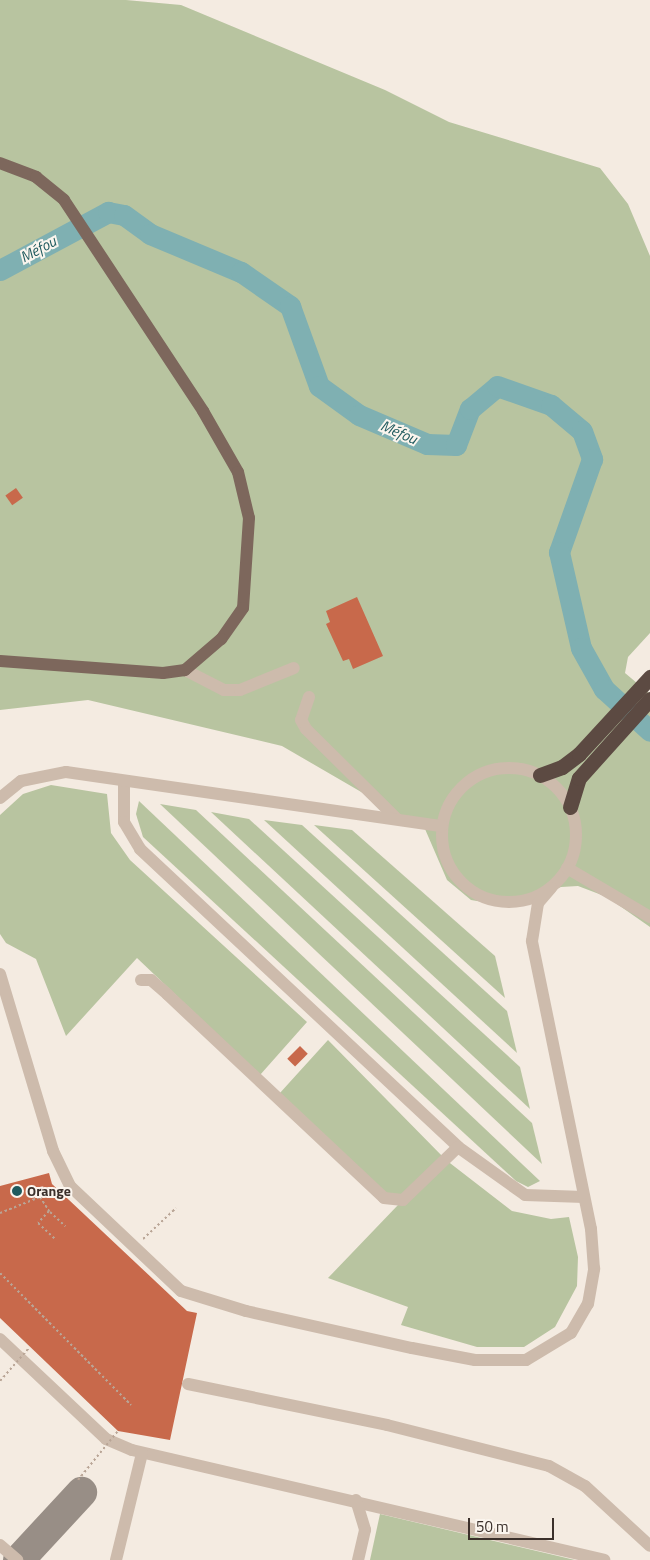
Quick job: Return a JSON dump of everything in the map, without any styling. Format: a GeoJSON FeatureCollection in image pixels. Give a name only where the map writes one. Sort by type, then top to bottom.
{"type":"FeatureCollection","features":[{"type":"Feature","properties":{"kind":"highway"},"geometry":{"type":"LineString","coordinates":[[540,775],[562,767],[579,754],[650,678]]}},
{"type":"Feature","properties":{"kind":"highway"},"geometry":{"type":"LineString","coordinates":[[570,807],[575,785],[591,763],[650,699]]}},
{"type":"Feature","properties":{"kind":"main road"},"geometry":{"type":"LineString","coordinates":[[0,164],[36,177],[64,200],[203,411],[246,496],[248,579],[243,608],[221,640],[185,670],[163,673],[0,661]]}},
{"type":"Feature","properties":{"kind":"street"},"geometry":{"type":"LineString","coordinates":[[185,670],[224,690],[240,690],[294,668]]}},
{"type":"Feature","properties":{"kind":"street"},"geometry":{"type":"LineString","coordinates":[[309,697],[301,720],[306,729],[397,820]]}},
{"type":"Feature","properties":{"kind":"street"},"geometry":{"type":"LineString","coordinates":[[0,974],[54,1151],[67,1180],[133,1250],[181,1291],[246,1311],[475,1360],[526,1360],[570,1333],[588,1304],[594,1269],[584,1197],[532,941],[538,903],[551,888],[567,868],[576,838],[570,807],[540,775],[522,769],[483,773],[453,797],[442,826],[442,845],[449,868],[473,893],[495,901],[518,902],[551,888]]}},
{"type":"Feature","properties":{"kind":"street"},"geometry":{"type":"LineString","coordinates":[[0,798],[21,781],[51,772],[442,826]]}},
{"type":"Feature","properties":{"kind":"street"},"geometry":{"type":"LineString","coordinates":[[124,781],[124,822],[140,849],[458,1146],[525,1195],[584,1197]]}},
{"type":"Feature","properties":{"kind":"street"},"geometry":{"type":"LineString","coordinates":[[567,868],[650,917]]}},
{"type":"Feature","properties":{"kind":"street"},"geometry":{"type":"LineString","coordinates":[[140,980],[151,980],[168,995],[384,1198],[403,1200],[458,1146]]}},
{"type":"Feature","properties":{"kind":"street"},"geometry":{"type":"LineString","coordinates":[[0,1339],[106,1439],[142,1453],[356,1500],[604,1560]]}},
{"type":"Feature","properties":{"kind":"street"},"geometry":{"type":"LineString","coordinates":[[188,1384],[387,1425],[549,1466],[574,1477],[650,1546]]}},
{"type":"Feature","properties":{"kind":"street"},"geometry":{"type":"LineString","coordinates":[[116,1560],[142,1453]]}},
{"type":"Feature","properties":{"kind":"street"},"geometry":{"type":"LineString","coordinates":[[356,1500],[365,1530],[358,1560]]}},
{"type":"Feature","properties":{"kind":"street"},"geometry":{"type":"LineString","coordinates":[[0,1545],[17,1560]]}},
{"type":"Feature","properties":{"kind":"path"},"geometry":{"type":"LineString","coordinates":[[0,1213],[40,1197],[50,1211],[65,1226]]}},
{"type":"Feature","properties":{"kind":"path"},"geometry":{"type":"LineString","coordinates":[[133,1250],[176,1208]]}},
{"type":"Feature","properties":{"kind":"path"},"geometry":{"type":"LineString","coordinates":[[50,1211],[38,1223],[55,1239]]}},
{"type":"Feature","properties":{"kind":"path"},"geometry":{"type":"LineString","coordinates":[[0,1273],[131,1404]]}},
{"type":"Feature","properties":{"kind":"path"},"geometry":{"type":"LineString","coordinates":[[0,1381],[29,1348]]}},
{"type":"Feature","properties":{"kind":"path"},"geometry":{"type":"LineString","coordinates":[[78,1480],[118,1431]]}},
{"type":"Feature","properties":{"kind":"green space"},"geometry":{"type":"Polygon","coordinates":[[[0,0],[126,0],[181,5],[385,90],[449,122],[600,168],[628,204],[650,256],[650,633],[628,657],[625,673],[650,694],[650,927],[607,897],[578,886],[561,887],[513,907],[471,900],[447,880],[425,829],[282,746],[88,700],[0,710],[0,0]]]}},
{"type":"Feature","properties":{"kind":"green space"},"geometry":{"type":"Polygon","coordinates":[[[51,785],[107,794],[111,833],[130,860],[307,1022],[260,1075],[137,958],[66,1036],[36,959],[6,943],[0,934],[0,815],[23,794],[51,785]]]}},
{"type":"Feature","properties":{"kind":"green space"},"geometry":{"type":"Polygon","coordinates":[[[139,801],[540,1181],[528,1187],[516,1181],[143,837],[136,814],[139,801]]]}},
{"type":"Feature","properties":{"kind":"green space"},"geometry":{"type":"Polygon","coordinates":[[[160,804],[196,810],[532,1123],[542,1164],[160,804]]]}},
{"type":"Feature","properties":{"kind":"green space"},"geometry":{"type":"Polygon","coordinates":[[[211,812],[249,819],[520,1067],[530,1109],[211,812]]]}},
{"type":"Feature","properties":{"kind":"green space"},"geometry":{"type":"Polygon","coordinates":[[[264,820],[302,825],[507,1011],[517,1053],[264,820]]]}},
{"type":"Feature","properties":{"kind":"green space"},"geometry":{"type":"Polygon","coordinates":[[[314,825],[352,830],[495,956],[505,998],[314,825]]]}},
{"type":"Feature","properties":{"kind":"green space"},"geometry":{"type":"Polygon","coordinates":[[[328,1040],[446,1160],[512,1211],[551,1219],[569,1217],[578,1257],[577,1286],[555,1327],[524,1347],[477,1347],[401,1325],[408,1307],[328,1278],[398,1205],[279,1094],[328,1040]]]}},
{"type":"Feature","properties":{"kind":"green space"},"geometry":{"type":"Polygon","coordinates":[[[380,1514],[575,1560],[370,1560],[380,1514]]]}},
{"type":"Feature","properties":{"kind":"building"},"geometry":{"type":"Polygon","coordinates":[[[16,488],[23,498],[12,505],[5,495],[16,488]]]}},
{"type":"Feature","properties":{"kind":"building"},"geometry":{"type":"Polygon","coordinates":[[[357,597],[383,656],[353,669],[349,659],[343,661],[326,624],[330,622],[326,611],[357,597]]]}},
{"type":"Feature","properties":{"kind":"building"},"geometry":{"type":"Polygon","coordinates":[[[300,1046],[308,1054],[295,1067],[287,1059],[300,1046]]]}},
{"type":"Feature","properties":{"kind":"building"},"geometry":{"type":"Polygon","coordinates":[[[49,1173],[52,1184],[187,1311],[197,1313],[170,1440],[118,1431],[0,1318],[0,1186],[49,1173]]]}},
{"type":"Feature","properties":{"kind":"waterway","name":"Méfou"},"geometry":{"type":"LineString","coordinates":[[0,270],[108,212],[124,215],[150,234],[241,272],[290,306],[319,386],[359,415],[427,444],[456,445],[470,409],[497,386],[551,405],[582,431],[592,459],[559,552],[581,648],[604,689],[650,731]]}},
{"type":"Feature","properties":{"kind":"taxiway"},"geometry":{"type":"LineString","coordinates":[[18,1560],[81,1492]]}},
{"type":"Feature","properties":{"kind":"place","name":"Orange"},"geometry":{"type":"Point","coordinates":[17,1191]}}]}
